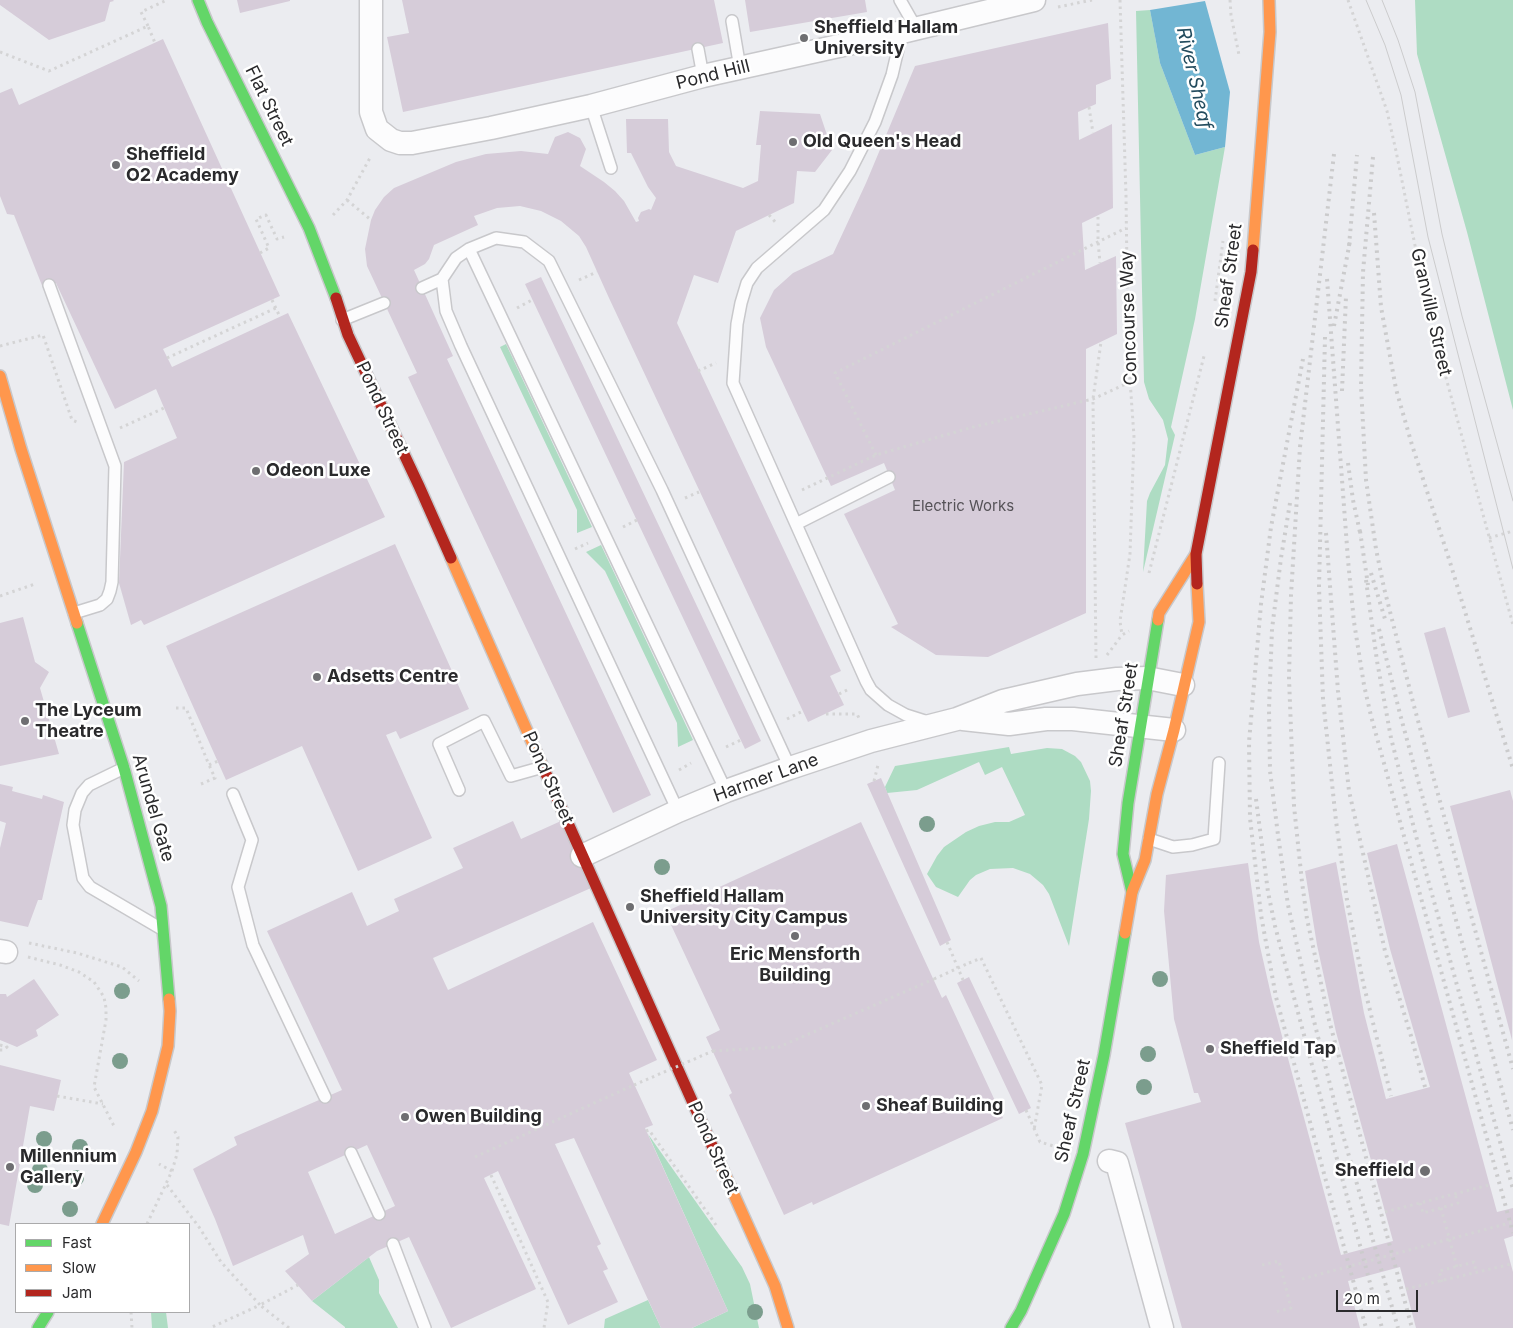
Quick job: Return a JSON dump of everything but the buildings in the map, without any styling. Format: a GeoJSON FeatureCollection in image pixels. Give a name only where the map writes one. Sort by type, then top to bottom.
{"type":"FeatureCollection","features":[{"type":"Feature","properties":{"kind":"main road","name":"Flat Street"},"geometry":{"type":"LineString","coordinates":[[198,0],[309,228]]}},
{"type":"Feature","properties":{"kind":"main road","name":"Sheaf Street"},"geometry":{"type":"LineString","coordinates":[[1011,1328],[1021,1311],[1064,1214],[1083,1154],[1104,1055],[1132,892],[1145,860],[1159,784],[1174,730],[1199,622],[1196,554],[1251,272],[1270,32],[1269,0]]}},
{"type":"Feature","properties":{"kind":"main road","name":"Pond Street"},"geometry":{"type":"LineString","coordinates":[[309,228],[328,274],[348,335],[419,486],[582,856],[775,1286],[788,1328]]}},
{"type":"Feature","properties":{"kind":"main road","name":"Arundel Gate"},"geometry":{"type":"LineString","coordinates":[[0,376],[16,432],[124,768],[157,888],[164,930],[170,1010],[168,1046],[152,1111],[136,1152],[102,1223]]}},
{"type":"Feature","properties":{"kind":"main road","name":"Sheaf Street"},"geometry":{"type":"LineString","coordinates":[[1132,892],[1123,854],[1128,803],[1159,613],[1196,554]]}},
{"type":"Feature","properties":{"kind":"main road"},"geometry":{"type":"LineString","coordinates":[[38,1328],[47,1313]]}},
{"type":"Feature","properties":{"kind":"street"},"geometry":{"type":"LineString","coordinates":[[371,0],[371,112],[377,129],[391,140]]}},
{"type":"Feature","properties":{"kind":"street","name":"Pond Hill"},"geometry":{"type":"LineString","coordinates":[[391,140],[400,143],[412,143],[591,106],[703,76],[1034,0]]}},
{"type":"Feature","properties":{"kind":"street","name":"Harmer Lane"},"geometry":{"type":"LineString","coordinates":[[582,856],[678,811],[726,791],[871,741],[957,719],[1003,701],[1077,684],[1117,679],[1147,678],[1183,685]]}},
{"type":"Feature","properties":{"kind":"street","name":"Harmer Lane"},"geometry":{"type":"LineString","coordinates":[[957,719],[1009,724],[1046,719],[1073,718],[1174,730]]}},
{"type":"Feature","properties":{"kind":"street"},"geometry":{"type":"LineString","coordinates":[[1109,1161],[1117,1163],[1159,1281],[1160,1327]]}},
{"type":"Feature","properties":{"kind":"lane"},"geometry":{"type":"LineString","coordinates":[[900,0],[909,30],[875,122],[850,171],[824,210],[757,268],[747,283],[737,324],[733,383],[871,690],[878,698],[896,710],[934,724]]}},
{"type":"Feature","properties":{"kind":"lane"},"geometry":{"type":"LineString","coordinates":[[732,21],[740,68]]}},
{"type":"Feature","properties":{"kind":"lane"},"geometry":{"type":"LineString","coordinates":[[698,49],[703,76]]}},
{"type":"Feature","properties":{"kind":"lane"},"geometry":{"type":"LineString","coordinates":[[591,106],[611,168]]}},
{"type":"Feature","properties":{"kind":"lane"},"geometry":{"type":"LineString","coordinates":[[422,288],[442,279],[456,258],[469,249],[496,238],[524,242],[548,261],[662,490],[790,768]]}},
{"type":"Feature","properties":{"kind":"lane"},"geometry":{"type":"LineString","coordinates":[[469,249],[726,791]]}},
{"type":"Feature","properties":{"kind":"lane"},"geometry":{"type":"LineString","coordinates":[[442,279],[446,311],[461,346],[678,811]]}},
{"type":"Feature","properties":{"kind":"lane"},"geometry":{"type":"LineString","coordinates":[[49,286],[115,466],[112,582],[110,591],[107,599],[100,605],[74,613]]}},
{"type":"Feature","properties":{"kind":"lane"},"geometry":{"type":"LineString","coordinates":[[342,320],[384,303]]}},
{"type":"Feature","properties":{"kind":"lane"},"geometry":{"type":"LineString","coordinates":[[796,524],[889,476]]}},
{"type":"Feature","properties":{"kind":"lane"},"geometry":{"type":"LineString","coordinates":[[459,790],[439,744],[484,721],[511,776],[543,767]]}},
{"type":"Feature","properties":{"kind":"lane"},"geometry":{"type":"LineString","coordinates":[[1149,839],[1173,846],[1192,845],[1214,839],[1219,763]]}},
{"type":"Feature","properties":{"kind":"lane"},"geometry":{"type":"LineString","coordinates":[[124,768],[89,784],[82,793],[75,810],[73,821],[83,878],[90,887],[164,930]]}},
{"type":"Feature","properties":{"kind":"lane"},"geometry":{"type":"LineString","coordinates":[[233,794],[252,840],[238,887],[253,945],[325,1097]]}},
{"type":"Feature","properties":{"kind":"lane"},"geometry":{"type":"LineString","coordinates":[[351,1153],[379,1214]]}},
{"type":"Feature","properties":{"kind":"lane"},"geometry":{"type":"LineString","coordinates":[[393,1244],[425,1328]]}},
{"type":"Feature","properties":{"kind":"path"},"geometry":{"type":"LineString","coordinates":[[155,43],[141,12],[167,0]]}},
{"type":"Feature","properties":{"kind":"path","name":"Concourse Way"},"geometry":{"type":"LineString","coordinates":[[1120,0],[1128,351],[1134,447],[1130,554],[1120,621],[1122,635],[1136,628]]}},
{"type":"Feature","properties":{"kind":"path"},"geometry":{"type":"LineString","coordinates":[[1230,0],[1239,57]]}},
{"type":"Feature","properties":{"kind":"path","name":"Granville Street"},"geometry":{"type":"LineString","coordinates":[[1348,0],[1387,111],[1429,315],[1513,625]]}},
{"type":"Feature","properties":{"kind":"path"},"geometry":{"type":"LineString","coordinates":[[0,52],[49,71],[148,26]]}},
{"type":"Feature","properties":{"kind":"path"},"geometry":{"type":"LineString","coordinates":[[1089,108],[1094,133]]}},
{"type":"Feature","properties":{"kind":"path"},"geometry":{"type":"LineString","coordinates":[[309,228],[330,218],[347,200],[373,151],[391,140]]}},
{"type":"Feature","properties":{"kind":"path"},"geometry":{"type":"LineString","coordinates":[[347,200],[371,220]]}},
{"type":"Feature","properties":{"kind":"path"},"geometry":{"type":"LineString","coordinates":[[260,253],[269,248],[256,219],[266,215],[272,227]]}},
{"type":"Feature","properties":{"kind":"path"},"geometry":{"type":"LineString","coordinates":[[1098,217],[1100,263]]}},
{"type":"Feature","properties":{"kind":"path"},"geometry":{"type":"LineString","coordinates":[[876,455],[835,373],[1126,228]]}},
{"type":"Feature","properties":{"kind":"path"},"geometry":{"type":"LineString","coordinates":[[1215,302],[1224,234]]}},
{"type":"Feature","properties":{"kind":"path"},"geometry":{"type":"LineString","coordinates":[[272,300],[280,317]]}},
{"type":"Feature","properties":{"kind":"path"},"geometry":{"type":"LineString","coordinates":[[167,358],[276,308]]}},
{"type":"Feature","properties":{"kind":"path"},"geometry":{"type":"LineString","coordinates":[[1094,634],[1093,399],[1101,342]]}},
{"type":"Feature","properties":{"kind":"path"},"geometry":{"type":"LineString","coordinates":[[1148,581],[1206,348]]}},
{"type":"Feature","properties":{"kind":"path"},"geometry":{"type":"LineString","coordinates":[[784,498],[876,455],[973,426],[1093,399],[1130,382]]}},
{"type":"Feature","properties":{"kind":"path"},"geometry":{"type":"LineString","coordinates":[[1489,538],[1513,531]]}},
{"type":"Feature","properties":{"kind":"path"},"geometry":{"type":"LineString","coordinates":[[0,596],[62,575]]}},
{"type":"Feature","properties":{"kind":"path"},"geometry":{"type":"LineString","coordinates":[[176,708],[186,708],[215,778],[202,784]]}},
{"type":"Feature","properties":{"kind":"path"},"geometry":{"type":"LineString","coordinates":[[209,765],[218,761]]}},
{"type":"Feature","properties":{"kind":"path"},"geometry":{"type":"LineString","coordinates":[[3,951],[24,942],[76,953],[122,967]]}},
{"type":"Feature","properties":{"kind":"path"},"geometry":{"type":"LineString","coordinates":[[947,942],[963,980]]}},
{"type":"Feature","properties":{"kind":"path"},"geometry":{"type":"LineString","coordinates":[[3,951],[60,965],[79,972],[94,982],[101,992],[105,1001],[106,1020],[94,1087],[123,1143],[172,1171],[148,1223]]}},
{"type":"Feature","properties":{"kind":"path"},"geometry":{"type":"LineString","coordinates":[[475,1158],[713,1051],[779,1047],[980,958],[1042,1085],[1034,1130]]}},
{"type":"Feature","properties":{"kind":"path"},"geometry":{"type":"LineString","coordinates":[[0,1045],[7,1047],[0,1050]]}},
{"type":"Feature","properties":{"kind":"path"},"geometry":{"type":"LineString","coordinates":[[57,1096],[103,1104]]}},
{"type":"Feature","properties":{"kind":"path"},"geometry":{"type":"LineString","coordinates":[[1026,1110],[1040,1142],[1044,1144]]}},
{"type":"Feature","properties":{"kind":"path"},"geometry":{"type":"LineString","coordinates":[[491,1175],[548,1302],[544,1328]]}},
{"type":"Feature","properties":{"kind":"path"},"geometry":{"type":"LineString","coordinates":[[166,1185],[199,1227],[221,1262],[260,1305],[289,1328]]}},
{"type":"Feature","properties":{"kind":"path"},"geometry":{"type":"LineString","coordinates":[[1385,1212],[1489,1185]]}},
{"type":"Feature","properties":{"kind":"path"},"geometry":{"type":"LineString","coordinates":[[1420,1203],[1423,1213],[1458,1203],[1455,1194]]}},
{"type":"Feature","properties":{"kind":"path"},"geometry":{"type":"LineString","coordinates":[[1441,1208],[1457,1266]]}},
{"type":"Feature","properties":{"kind":"path"},"geometry":{"type":"LineString","coordinates":[[1302,1280],[1513,1222]]}},
{"type":"Feature","properties":{"kind":"path"},"geometry":{"type":"LineString","coordinates":[[1262,1265],[1278,1261],[1291,1308],[1275,1312]]}},
{"type":"Feature","properties":{"kind":"path"},"geometry":{"type":"LineString","coordinates":[[1442,1282],[1439,1271],[1474,1262],[1476,1271]]}},
{"type":"Feature","properties":{"kind":"path"},"geometry":{"type":"LineString","coordinates":[[1406,1290],[1442,1282],[1476,1271],[1511,1264]]}},
{"type":"Feature","properties":{"kind":"path"},"geometry":{"type":"LineString","coordinates":[[210,1328],[298,1285]]}},
{"type":"Feature","properties":{"kind":"path"},"geometry":{"type":"LineString","coordinates":[[132,1313],[132,1328]]}},
{"type":"Feature","properties":{"kind":"green space"},"geometry":{"type":"Polygon","coordinates":[[[1415,0],[1513,0],[1513,410],[1467,232],[1417,54],[1415,0]]]}},
{"type":"Feature","properties":{"kind":"green space"},"geometry":{"type":"Polygon","coordinates":[[[1150,10],[1160,63],[1195,155],[1225,147],[1195,319],[1171,427],[1175,435],[1143,572],[1147,501],[1165,465],[1168,439],[1163,420],[1149,399],[1144,382],[1136,11],[1150,10]]]}},
{"type":"Feature","properties":{"kind":"green space"},"geometry":{"type":"Polygon","coordinates":[[[506,344],[592,527],[577,533],[577,510],[500,347],[506,344]]]}},
{"type":"Feature","properties":{"kind":"green space"},"geometry":{"type":"Polygon","coordinates":[[[601,545],[693,740],[678,747],[677,723],[605,571],[586,552],[601,545]]]}},
{"type":"Feature","properties":{"kind":"green space"},"geometry":{"type":"Polygon","coordinates":[[[1009,747],[1011,754],[1047,748],[1062,749],[1075,756],[1081,762],[1090,781],[1089,819],[1069,946],[1049,894],[1043,885],[1030,874],[1013,868],[990,869],[970,880],[958,897],[936,887],[927,874],[944,847],[966,832],[995,822],[1009,822],[1025,815],[1002,767],[985,775],[979,762],[917,790],[887,793],[885,787],[895,766],[1009,747]]]}},
{"type":"Feature","properties":{"kind":"green space"},"geometry":{"type":"Polygon","coordinates":[[[648,1134],[742,1267],[750,1284],[759,1328],[692,1328],[728,1311],[648,1134]]]}},
{"type":"Feature","properties":{"kind":"green space"},"geometry":{"type":"Polygon","coordinates":[[[369,1257],[379,1280],[379,1293],[398,1328],[345,1328],[312,1301],[369,1257]]]}},
{"type":"Feature","properties":{"kind":"green space"},"geometry":{"type":"Polygon","coordinates":[[[648,1300],[661,1328],[604,1328],[605,1319],[648,1300]]]}},
{"type":"Feature","properties":{"kind":"green space"},"geometry":{"type":"Polygon","coordinates":[[[151,1313],[166,1313],[168,1328],[152,1328],[151,1313]]]}},
{"type":"Feature","properties":{"kind":"water","name":"River Sheaf"},"geometry":{"type":"Polygon","coordinates":[[[1205,1],[1230,92],[1225,147],[1195,155],[1160,63],[1150,10],[1205,1]]]}},
{"type":"Feature","properties":{"kind":"tram line"},"geometry":{"type":"LineString","coordinates":[[1366,0],[1385,45],[1401,95],[1428,237],[1513,569]]}},
{"type":"Feature","properties":{"kind":"tram line"},"geometry":{"type":"LineString","coordinates":[[1382,0],[1398,40],[1415,92],[1442,234],[1462,316],[1513,501]]}},
{"type":"Feature","properties":{"kind":"railway"},"geometry":{"type":"LineString","coordinates":[[1334,154],[1300,447],[1291,595],[1289,678],[1294,806],[1307,919],[1329,1020],[1412,1328]]}},
{"type":"Feature","properties":{"kind":"railway"},"geometry":{"type":"LineString","coordinates":[[1349,246],[1357,155]]}},
{"type":"Feature","properties":{"kind":"railway"},"geometry":{"type":"LineString","coordinates":[[1373,157],[1363,272],[1361,386],[1366,480],[1376,549],[1414,706],[1513,1069]]}},
{"type":"Feature","properties":{"kind":"railway"},"geometry":{"type":"LineString","coordinates":[[1374,213],[1381,307],[1396,389],[1513,769]]}},
{"type":"Feature","properties":{"kind":"railway"},"geometry":{"type":"LineString","coordinates":[[1334,326],[1350,241]]}},
{"type":"Feature","properties":{"kind":"railway"},"geometry":{"type":"LineString","coordinates":[[1327,279],[1348,560],[1354,622],[1364,685],[1513,1233]]}},
{"type":"Feature","properties":{"kind":"railway"},"geometry":{"type":"LineString","coordinates":[[1342,391],[1346,296]]}},
{"type":"Feature","properties":{"kind":"railway"},"geometry":{"type":"LineString","coordinates":[[1325,337],[1319,587],[1323,699],[1336,821],[1347,900],[1363,982],[1391,1096]]}},
{"type":"Feature","properties":{"kind":"railway"},"geometry":{"type":"LineString","coordinates":[[1303,359],[1271,527],[1261,604],[1249,742],[1250,818],[1261,915],[1276,997],[1366,1328]]}},
{"type":"Feature","properties":{"kind":"railway"},"geometry":{"type":"LineString","coordinates":[[1348,463],[1361,537]]}},
{"type":"Feature","properties":{"kind":"railway"},"geometry":{"type":"LineString","coordinates":[[1290,503],[1272,629],[1269,709],[1270,771],[1278,835],[1288,905],[1313,1017],[1341,1128],[1398,1328]]}},
{"type":"Feature","properties":{"kind":"railway"},"geometry":{"type":"LineString","coordinates":[[1360,531],[1368,585]]}},
{"type":"Feature","properties":{"kind":"railway"},"geometry":{"type":"LineString","coordinates":[[1326,533],[1338,691],[1349,791],[1385,951],[1425,1087]]}},
{"type":"Feature","properties":{"kind":"railway"},"geometry":{"type":"LineString","coordinates":[[1371,573],[1385,619]]}},
{"type":"Feature","properties":{"kind":"railway"},"geometry":{"type":"LineString","coordinates":[[1366,580],[1377,661],[1391,738],[1513,1189]]}},
{"type":"Feature","properties":{"kind":"railway"},"geometry":{"type":"LineString","coordinates":[[1379,629],[1400,714],[1513,1130]]}},
{"type":"Feature","properties":{"kind":"railway"},"geometry":{"type":"LineString","coordinates":[[1256,799],[1268,892],[1275,926],[1382,1328]]}},
{"type":"Feature","properties":{"kind":"traffic: fast"},"geometry":{"type":"LineString","coordinates":[[198,0],[207,22],[309,228],[336,298]]}},
{"type":"Feature","properties":{"kind":"traffic: fast"},"geometry":{"type":"LineString","coordinates":[[1132,892],[1123,854],[1128,803],[1158,620]]}},
{"type":"Feature","properties":{"kind":"traffic: fast"},"geometry":{"type":"LineString","coordinates":[[77,623],[124,768],[161,906],[169,999]]}},
{"type":"Feature","properties":{"kind":"traffic: fast"},"geometry":{"type":"LineString","coordinates":[[1011,1328],[1021,1311],[1064,1214],[1083,1154],[1104,1055],[1125,933]]}},
{"type":"Feature","properties":{"kind":"traffic: fast"},"geometry":{"type":"LineString","coordinates":[[38,1328],[47,1313]]}},
{"type":"Feature","properties":{"kind":"traffic: slow"},"geometry":{"type":"LineString","coordinates":[[1253,250],[1270,32],[1269,0]]}},
{"type":"Feature","properties":{"kind":"traffic: slow"},"geometry":{"type":"LineString","coordinates":[[0,376],[21,449],[77,623]]}},
{"type":"Feature","properties":{"kind":"traffic: slow"},"geometry":{"type":"LineString","coordinates":[[1158,620],[1159,613],[1196,554]]}},
{"type":"Feature","properties":{"kind":"traffic: slow"},"geometry":{"type":"LineString","coordinates":[[451,558],[542,765]]}},
{"type":"Feature","properties":{"kind":"traffic: slow"},"geometry":{"type":"LineString","coordinates":[[1125,933],[1132,892],[1145,860],[1157,794],[1199,622],[1197,584]]}},
{"type":"Feature","properties":{"kind":"traffic: slow"},"geometry":{"type":"LineString","coordinates":[[102,1223],[136,1152],[152,1111],[168,1046],[169,999]]}},
{"type":"Feature","properties":{"kind":"traffic: slow"},"geometry":{"type":"LineString","coordinates":[[714,1150],[775,1286],[788,1328]]}},
{"type":"Feature","properties":{"kind":"traffic: jam"},"geometry":{"type":"LineString","coordinates":[[1197,584],[1196,554],[1251,272],[1253,250]]}},
{"type":"Feature","properties":{"kind":"traffic: jam"},"geometry":{"type":"LineString","coordinates":[[336,298],[348,335],[451,558]]}},
{"type":"Feature","properties":{"kind":"traffic: jam"},"geometry":{"type":"LineString","coordinates":[[542,765],[714,1150]]}},
{"type":"Feature","properties":{"kind":"place","name":"Sheffield Hallam University"},"geometry":{"type":"Point","coordinates":[804,38]}},
{"type":"Feature","properties":{"kind":"place","name":"Old Queen's Head"},"geometry":{"type":"Point","coordinates":[793,142]}},
{"type":"Feature","properties":{"kind":"place","name":"Sheffield O2 Academy"},"geometry":{"type":"Point","coordinates":[116,165]}},
{"type":"Feature","properties":{"kind":"place","name":"Odeon Luxe"},"geometry":{"type":"Point","coordinates":[256,471]}},
{"type":"Feature","properties":{"kind":"place","name":"Adsetts Centre"},"geometry":{"type":"Point","coordinates":[317,677]}},
{"type":"Feature","properties":{"kind":"place","name":"The Lyceum Theatre"},"geometry":{"type":"Point","coordinates":[25,721]}},
{"type":"Feature","properties":{"kind":"place","name":"Sheffield Hallam University City Campus"},"geometry":{"type":"Point","coordinates":[630,907]}},
{"type":"Feature","properties":{"kind":"place","name":"Eric Mensforth Building"},"geometry":{"type":"Point","coordinates":[795,936]}},
{"type":"Feature","properties":{"kind":"place","name":"Sheffield Tap"},"geometry":{"type":"Point","coordinates":[1210,1049]}},
{"type":"Feature","properties":{"kind":"place","name":"Sheaf Building"},"geometry":{"type":"Point","coordinates":[866,1106]}},
{"type":"Feature","properties":{"kind":"place","name":"Owen Building"},"geometry":{"type":"Point","coordinates":[405,1117]}},
{"type":"Feature","properties":{"kind":"place","name":"Millennium Gallery"},"geometry":{"type":"Point","coordinates":[10,1167]}},
{"type":"Feature","properties":{"kind":"place","name":"Sheffield"},"geometry":{"type":"Point","coordinates":[1425,1171]}}]}
